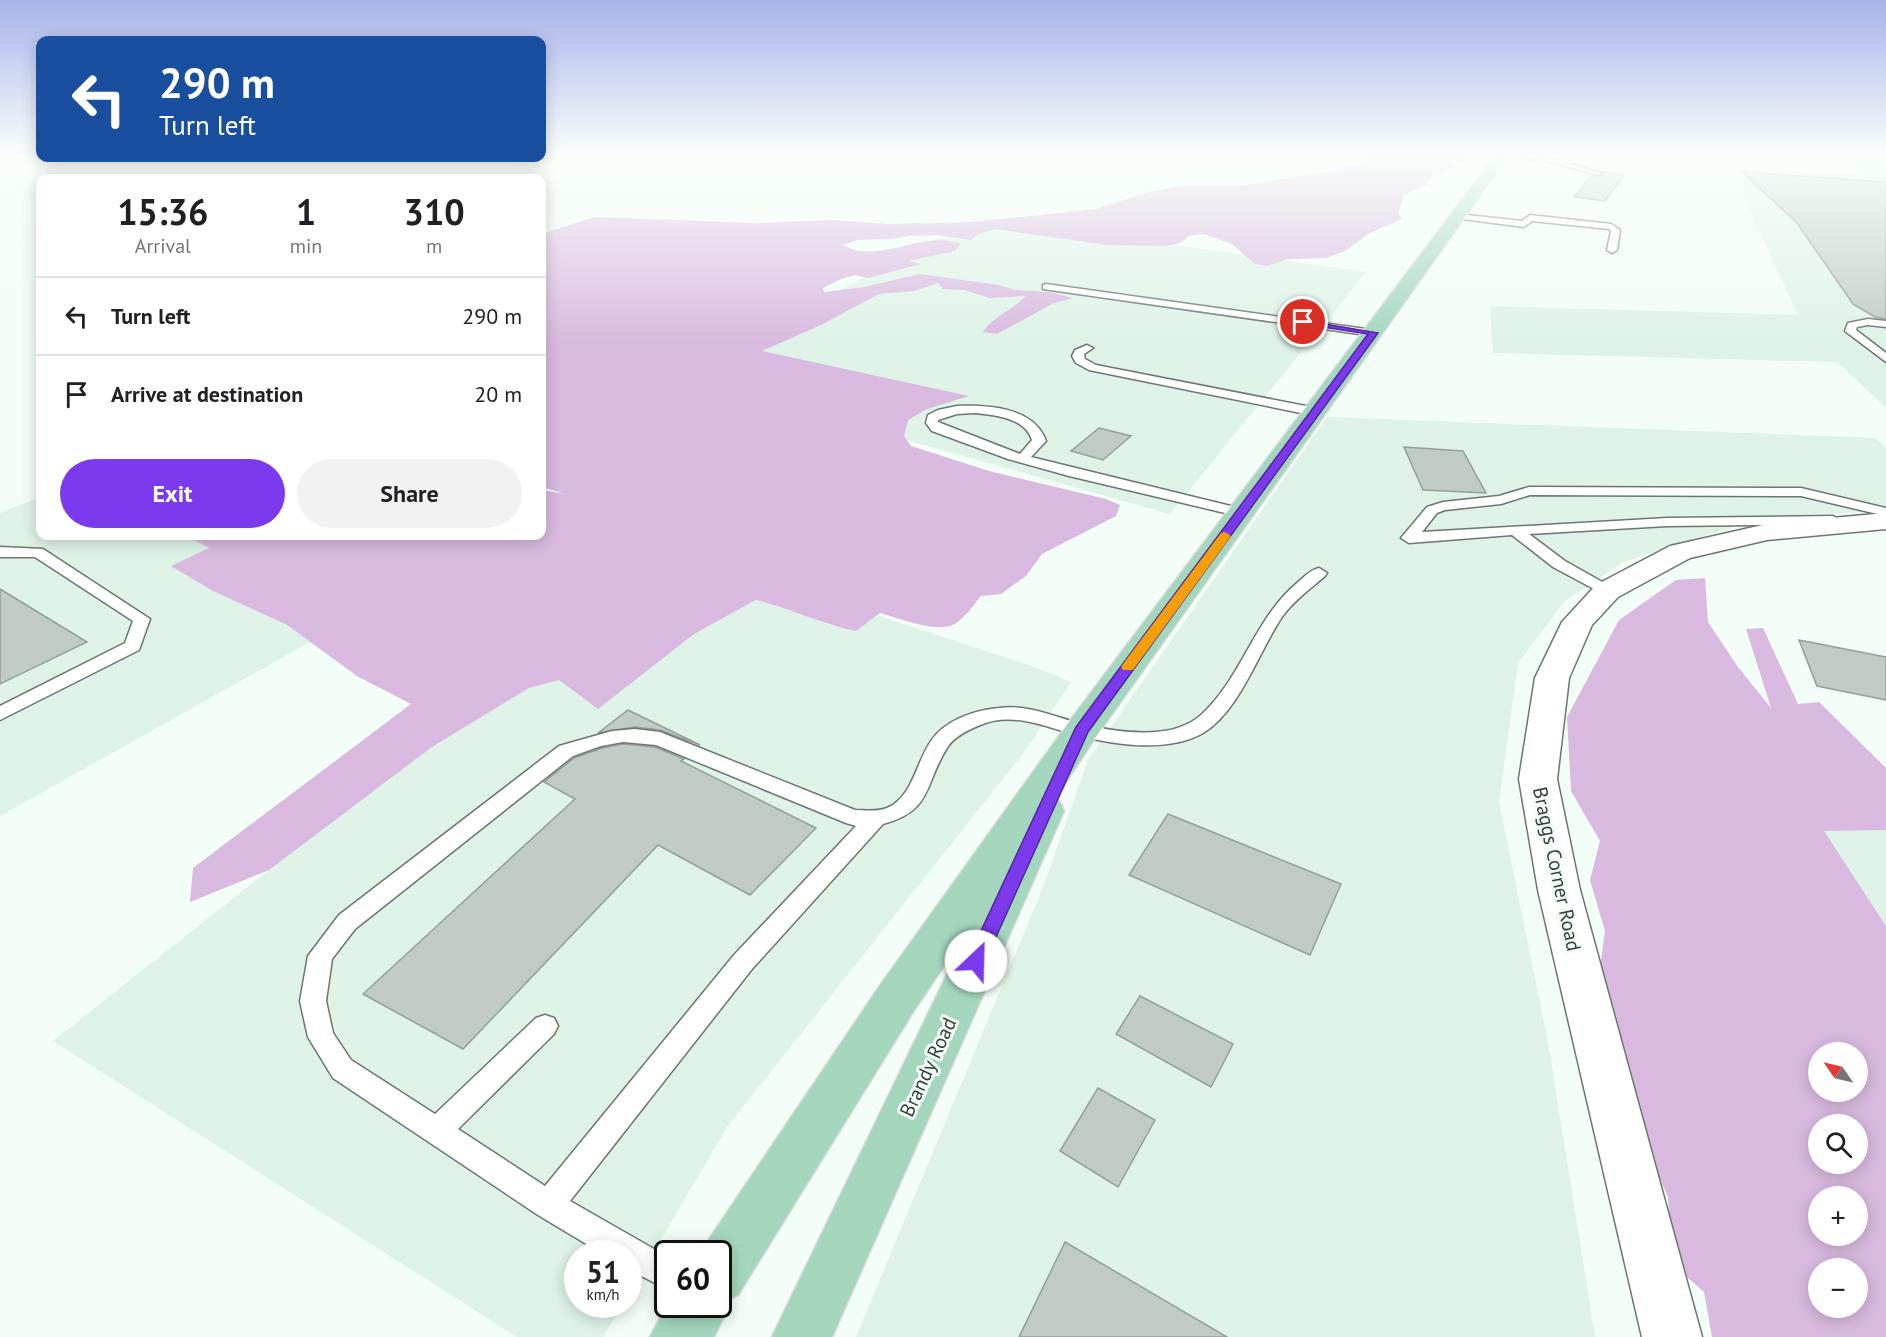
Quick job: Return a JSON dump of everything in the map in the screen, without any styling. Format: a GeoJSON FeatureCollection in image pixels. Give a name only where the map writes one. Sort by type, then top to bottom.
{"type":"FeatureCollection","features":[{"type":"Feature","properties":{"kind":"main road","name":"Brandy Road"},"geometry":{"type":"LineString","coordinates":[[732,1253],[897,998],[1082,730],[1456,218]]}},
{"type":"Feature","properties":{"kind":"main road","name":"Braggs Corner Road"},"geometry":{"type":"LineString","coordinates":[[1672,1337],[1559,890],[1538,779],[1552,678],[1578,622],[1608,591],[1680,552],[1767,532],[1886,520]]}},
{"type":"Feature","properties":{"kind":"main road","name":"Brandy Road"},"geometry":{"type":"LineString","coordinates":[[802,1337],[1082,730]]}},
{"type":"Feature","properties":{"kind":"main road"},"geometry":{"type":"LineString","coordinates":[[680,1337],[691,1318]]}},
{"type":"Feature","properties":{"kind":"lane"},"geometry":{"type":"LineString","coordinates":[[1478,218],[1524,224],[1530,218]]}},
{"type":"Feature","properties":{"kind":"lane"},"geometry":{"type":"LineString","coordinates":[[1546,218],[1611,227],[1616,230],[1612,250]]}},
{"type":"Feature","properties":{"kind":"lane"},"geometry":{"type":"LineString","coordinates":[[1046,287],[1373,333]]}},
{"type":"Feature","properties":{"kind":"lane"},"geometry":{"type":"LineString","coordinates":[[1886,324],[1868,322],[1852,325],[1850,331],[1886,359]]}},
{"type":"Feature","properties":{"kind":"lane"},"geometry":{"type":"LineString","coordinates":[[1087,348],[1079,352],[1078,356],[1080,361],[1093,368],[1316,412]]}},
{"type":"Feature","properties":{"kind":"lane"},"geometry":{"type":"LineString","coordinates":[[1023,458],[1039,441],[1036,429],[1027,423],[974,408],[946,410],[932,418],[932,423],[937,428],[1023,458],[1242,513]]}},
{"type":"Feature","properties":{"kind":"lane"},"geometry":{"type":"LineString","coordinates":[[1886,512],[1801,492],[1529,491],[1501,500],[1443,506],[1432,510],[1409,538],[1667,522],[1886,520]]}},
{"type":"Feature","properties":{"kind":"lane"},"geometry":{"type":"LineString","coordinates":[[1515,530],[1559,564],[1608,591]]}},
{"type":"Feature","properties":{"kind":"lane"},"geometry":{"type":"LineString","coordinates":[[0,552],[38,552],[142,619],[133,646],[0,714]]}},
{"type":"Feature","properties":{"kind":"lane"},"geometry":{"type":"LineString","coordinates":[[654,1267],[548,1205],[342,1069],[321,1037],[313,1001],[320,956],[361,910],[566,751],[590,740],[617,735],[637,735],[660,739],[853,818],[875,819],[895,814],[910,803],[939,744],[956,729],[972,720],[1018,712],[1082,730],[1158,739],[1181,736],[1199,728],[1216,710],[1275,615],[1297,590],[1319,573]]}},
{"type":"Feature","properties":{"kind":"lane"},"geometry":{"type":"LineString","coordinates":[[548,1205],[743,962],[875,819]]}},
{"type":"Feature","properties":{"kind":"lane"},"geometry":{"type":"LineString","coordinates":[[436,1131],[545,1026]]}},
{"type":"Feature","properties":{"kind":"shaded area"},"geometry":{"type":"Polygon","coordinates":[[[590,218],[757,223],[832,220],[887,224],[974,222],[1008,218],[1402,219],[1370,233],[1345,251],[1326,258],[1288,259],[1267,266],[1255,264],[1232,244],[1204,234],[1189,236],[1180,243],[1166,246],[1107,245],[995,229],[978,234],[971,240],[936,235],[909,236],[857,240],[843,245],[872,252],[931,241],[961,244],[955,251],[908,261],[921,264],[868,278],[855,275],[841,279],[823,288],[824,292],[864,287],[920,274],[998,285],[1015,290],[1049,292],[1073,298],[1054,303],[997,334],[983,332],[987,326],[1026,296],[990,298],[964,290],[943,289],[938,283],[914,291],[879,294],[821,325],[762,351],[969,396],[927,409],[908,420],[904,436],[911,446],[989,471],[1106,499],[1120,505],[1116,516],[1042,554],[1026,576],[1001,594],[981,596],[963,617],[950,626],[934,627],[880,613],[856,631],[756,600],[694,634],[598,709],[559,680],[529,688],[432,747],[269,870],[190,902],[193,868],[411,704],[357,676],[287,625],[213,591],[171,566],[209,548],[194,540],[546,540],[546,491],[565,494],[546,488],[546,233],[590,218]]]}},
{"type":"Feature","properties":{"kind":"shaded area"},"geometry":{"type":"Polygon","coordinates":[[[974,218],[1366,272],[1170,514],[679,376],[974,218]]]}},
{"type":"Feature","properties":{"kind":"shaded area"},"geometry":{"type":"Polygon","coordinates":[[[1753,218],[1886,218],[1886,407],[1837,362],[1493,353],[1490,306],[1798,315],[1753,218]]]}},
{"type":"Feature","properties":{"kind":"shaded area"},"geometry":{"type":"Polygon","coordinates":[[[1327,417],[1875,438],[1886,448],[1886,511],[1767,516],[1623,562],[1565,601],[1518,663],[1499,802],[1548,1042],[1595,1337],[856,1337],[1042,890],[1088,760],[1327,417]]]}},
{"type":"Feature","properties":{"kind":"shaded area"},"geometry":{"type":"Polygon","coordinates":[[[36,499],[36,540],[194,540],[209,548],[172,566],[213,591],[287,625],[310,642],[0,816],[0,513],[36,499]]]}},
{"type":"Feature","properties":{"kind":"shaded area"},"geometry":{"type":"Polygon","coordinates":[[[1705,578],[1708,622],[1738,667],[1771,708],[1746,629],[1763,628],[1798,704],[1819,702],[1886,768],[1886,830],[1824,831],[1886,926],[1886,1337],[1712,1337],[1704,1292],[1672,1264],[1668,1197],[1643,1142],[1597,990],[1605,931],[1590,880],[1600,841],[1571,791],[1567,717],[1619,620],[1676,580],[1705,578]]]}},
{"type":"Feature","properties":{"kind":"shaded area"},"geometry":{"type":"Polygon","coordinates":[[[756,600],[786,607],[832,626],[876,615],[1040,669],[1071,682],[1028,747],[727,1127],[661,1240],[654,1240],[654,1251],[642,1272],[642,1240],[564,1240],[564,1318],[614,1318],[603,1337],[517,1337],[53,1041],[269,870],[432,747],[529,688],[559,679],[598,708],[694,634],[756,600]]]}},
{"type":"Feature","properties":{"kind":"shaded area"},"geometry":{"type":"Polygon","coordinates":[[[1886,830],[1886,926],[1824,831],[1886,830]]]}},
{"type":"Feature","properties":{"kind":"building"},"geometry":{"type":"Polygon","coordinates":[[[1792,218],[1886,218],[1886,319],[1875,317],[1853,304],[1792,218]]]}},
{"type":"Feature","properties":{"kind":"building"},"geometry":{"type":"Polygon","coordinates":[[[1099,428],[1131,436],[1103,460],[1071,451],[1099,428]]]}},
{"type":"Feature","properties":{"kind":"building"},"geometry":{"type":"Polygon","coordinates":[[[1404,447],[1463,451],[1486,493],[1423,490],[1404,447]]]}},
{"type":"Feature","properties":{"kind":"building"},"geometry":{"type":"Polygon","coordinates":[[[0,589],[87,642],[0,684],[0,589]]]}},
{"type":"Feature","properties":{"kind":"building"},"geometry":{"type":"Polygon","coordinates":[[[1799,640],[1886,657],[1886,700],[1817,686],[1799,640]]]}},
{"type":"Feature","properties":{"kind":"building"},"geometry":{"type":"Polygon","coordinates":[[[628,710],[700,745],[660,730],[635,727],[598,733],[628,710]]]}},
{"type":"Feature","properties":{"kind":"building"},"geometry":{"type":"Polygon","coordinates":[[[623,744],[655,747],[684,759],[681,761],[816,828],[750,895],[658,845],[463,1049],[363,994],[575,799],[544,782],[574,758],[602,748],[623,744]]]}},
{"type":"Feature","properties":{"kind":"building"},"geometry":{"type":"Polygon","coordinates":[[[1168,814],[1341,884],[1310,955],[1129,875],[1168,814]]]}},
{"type":"Feature","properties":{"kind":"building"},"geometry":{"type":"Polygon","coordinates":[[[1140,996],[1233,1044],[1211,1087],[1116,1034],[1140,996]]]}},
{"type":"Feature","properties":{"kind":"building"},"geometry":{"type":"Polygon","coordinates":[[[1098,1088],[1155,1120],[1118,1187],[1060,1151],[1098,1088]]]}},
{"type":"Feature","properties":{"kind":"building"},"geometry":{"type":"Polygon","coordinates":[[[1065,1242],[1227,1337],[1019,1337],[1065,1242]]]}},
{"type":"Feature","properties":{"kind":"slow traffic"},"geometry":{"type":"LineString","coordinates":[[1128,667],[1225,536]]}},
{"type":"Feature","properties":{"kind":"route"},"geometry":{"type":"LineString","coordinates":[[976,961],[1082,730],[1373,333],[1303,322]]}}]}
